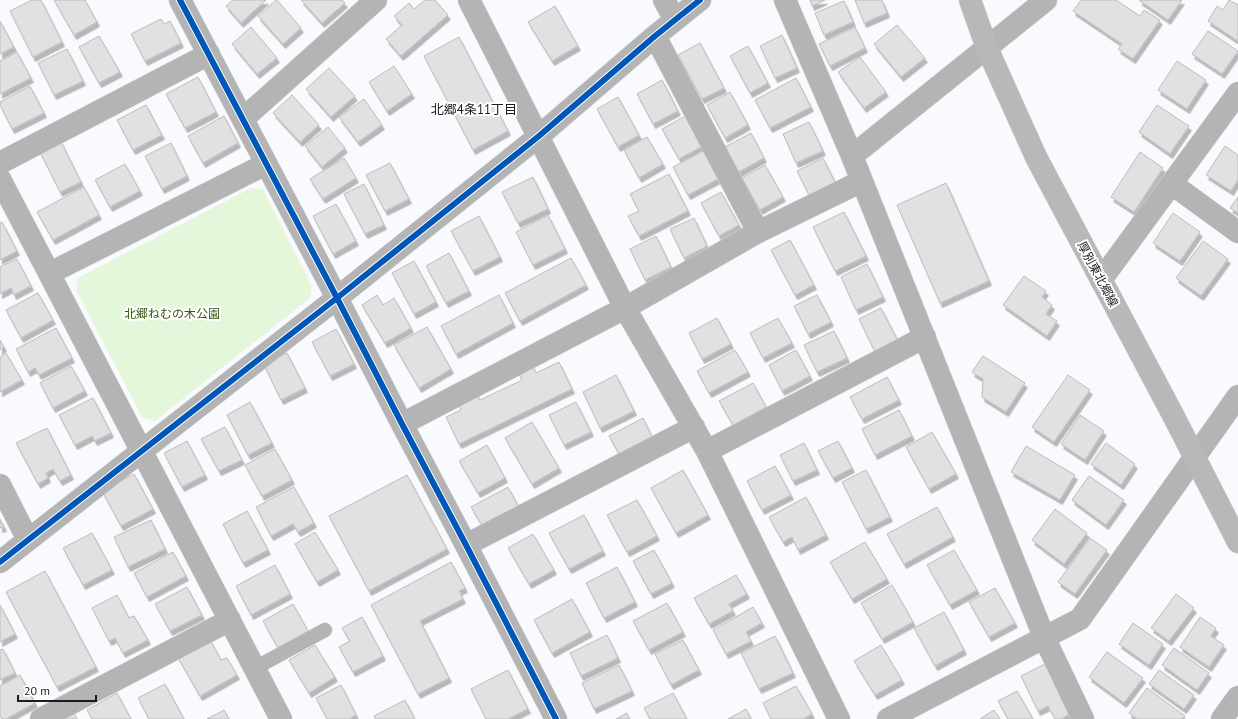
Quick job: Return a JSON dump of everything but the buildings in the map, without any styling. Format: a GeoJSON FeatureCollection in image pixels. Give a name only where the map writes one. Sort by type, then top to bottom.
{"type":"FeatureCollection","features":[{"type":"Feature","properties":{"kind":"main road","name":"厚別東北郷線"},"geometry":{"type":"LineString","coordinates":[[970,0],[987,48],[1036,157],[1173,415],[1238,542]]}},
{"type":"Feature","properties":{"kind":"street"},"geometry":{"type":"LineString","coordinates":[[180,0],[338,298],[556,719]]}},
{"type":"Feature","properties":{"kind":"street"},"geometry":{"type":"LineString","coordinates":[[243,119],[376,0]]}},
{"type":"Feature","properties":{"kind":"street"},"geometry":{"type":"LineString","coordinates":[[469,0],[625,308],[707,451],[839,719]]}},
{"type":"Feature","properties":{"kind":"street"},"geometry":{"type":"LineString","coordinates":[[664,0],[675,20]]}},
{"type":"Feature","properties":{"kind":"street"},"geometry":{"type":"LineString","coordinates":[[0,562],[338,298],[538,136],[655,36],[700,0]]}},
{"type":"Feature","properties":{"kind":"street"},"geometry":{"type":"LineString","coordinates":[[785,0],[852,156],[1044,637],[1083,719]]}},
{"type":"Feature","properties":{"kind":"street"},"geometry":{"type":"LineString","coordinates":[[852,156],[1046,0]]}},
{"type":"Feature","properties":{"kind":"street"},"geometry":{"type":"LineString","coordinates":[[655,36],[758,232]]}},
{"type":"Feature","properties":{"kind":"street"},"geometry":{"type":"LineString","coordinates":[[0,163],[209,54]]}},
{"type":"Feature","properties":{"kind":"street"},"geometry":{"type":"LineString","coordinates":[[1101,280],[1238,93]]}},
{"type":"Feature","properties":{"kind":"street"},"geometry":{"type":"LineString","coordinates":[[50,273],[266,164]]}},
{"type":"Feature","properties":{"kind":"street"},"geometry":{"type":"LineString","coordinates":[[0,179],[281,719]]}},
{"type":"Feature","properties":{"kind":"street"},"geometry":{"type":"LineString","coordinates":[[402,424],[625,308],[758,232],[862,181]]}},
{"type":"Feature","properties":{"kind":"street"},"geometry":{"type":"LineString","coordinates":[[1172,184],[1238,232]]}},
{"type":"Feature","properties":{"kind":"street"},"geometry":{"type":"LineString","coordinates":[[707,451],[925,337]]}},
{"type":"Feature","properties":{"kind":"street"},"geometry":{"type":"LineString","coordinates":[[888,719],[1080,619],[1238,396]]}},
{"type":"Feature","properties":{"kind":"street"},"geometry":{"type":"LineString","coordinates":[[466,545],[694,427]]}},
{"type":"Feature","properties":{"kind":"street"},"geometry":{"type":"LineString","coordinates":[[0,485],[28,540]]}},
{"type":"Feature","properties":{"kind":"street"},"geometry":{"type":"LineString","coordinates":[[41,719],[230,620]]}},
{"type":"Feature","properties":{"kind":"street"},"geometry":{"type":"LineString","coordinates":[[1222,719],[1238,697]]}},
{"type":"Feature","properties":{"kind":"lane"},"geometry":{"type":"LineString","coordinates":[[255,668],[325,630]]}},
{"type":"Feature","properties":{"kind":"green space","name":"北郷ねむの木公園"},"geometry":{"type":"Polygon","coordinates":[[[251,188],[263,189],[312,286],[310,298],[155,421],[142,417],[76,290],[78,278],[251,188]]]}},
{"type":"Feature","properties":{"kind":"cycle path"},"geometry":{"type":"LineString","coordinates":[[180,0],[556,719]]}},
{"type":"Feature","properties":{"kind":"cycle path"},"geometry":{"type":"LineString","coordinates":[[0,562],[337,298],[539,136],[655,36],[700,0]]}},
{"type":"Feature","properties":{"kind":"district","name":"北郷4条11丁目"},"geometry":{"type":"Point","coordinates":[474,109]}}]}
